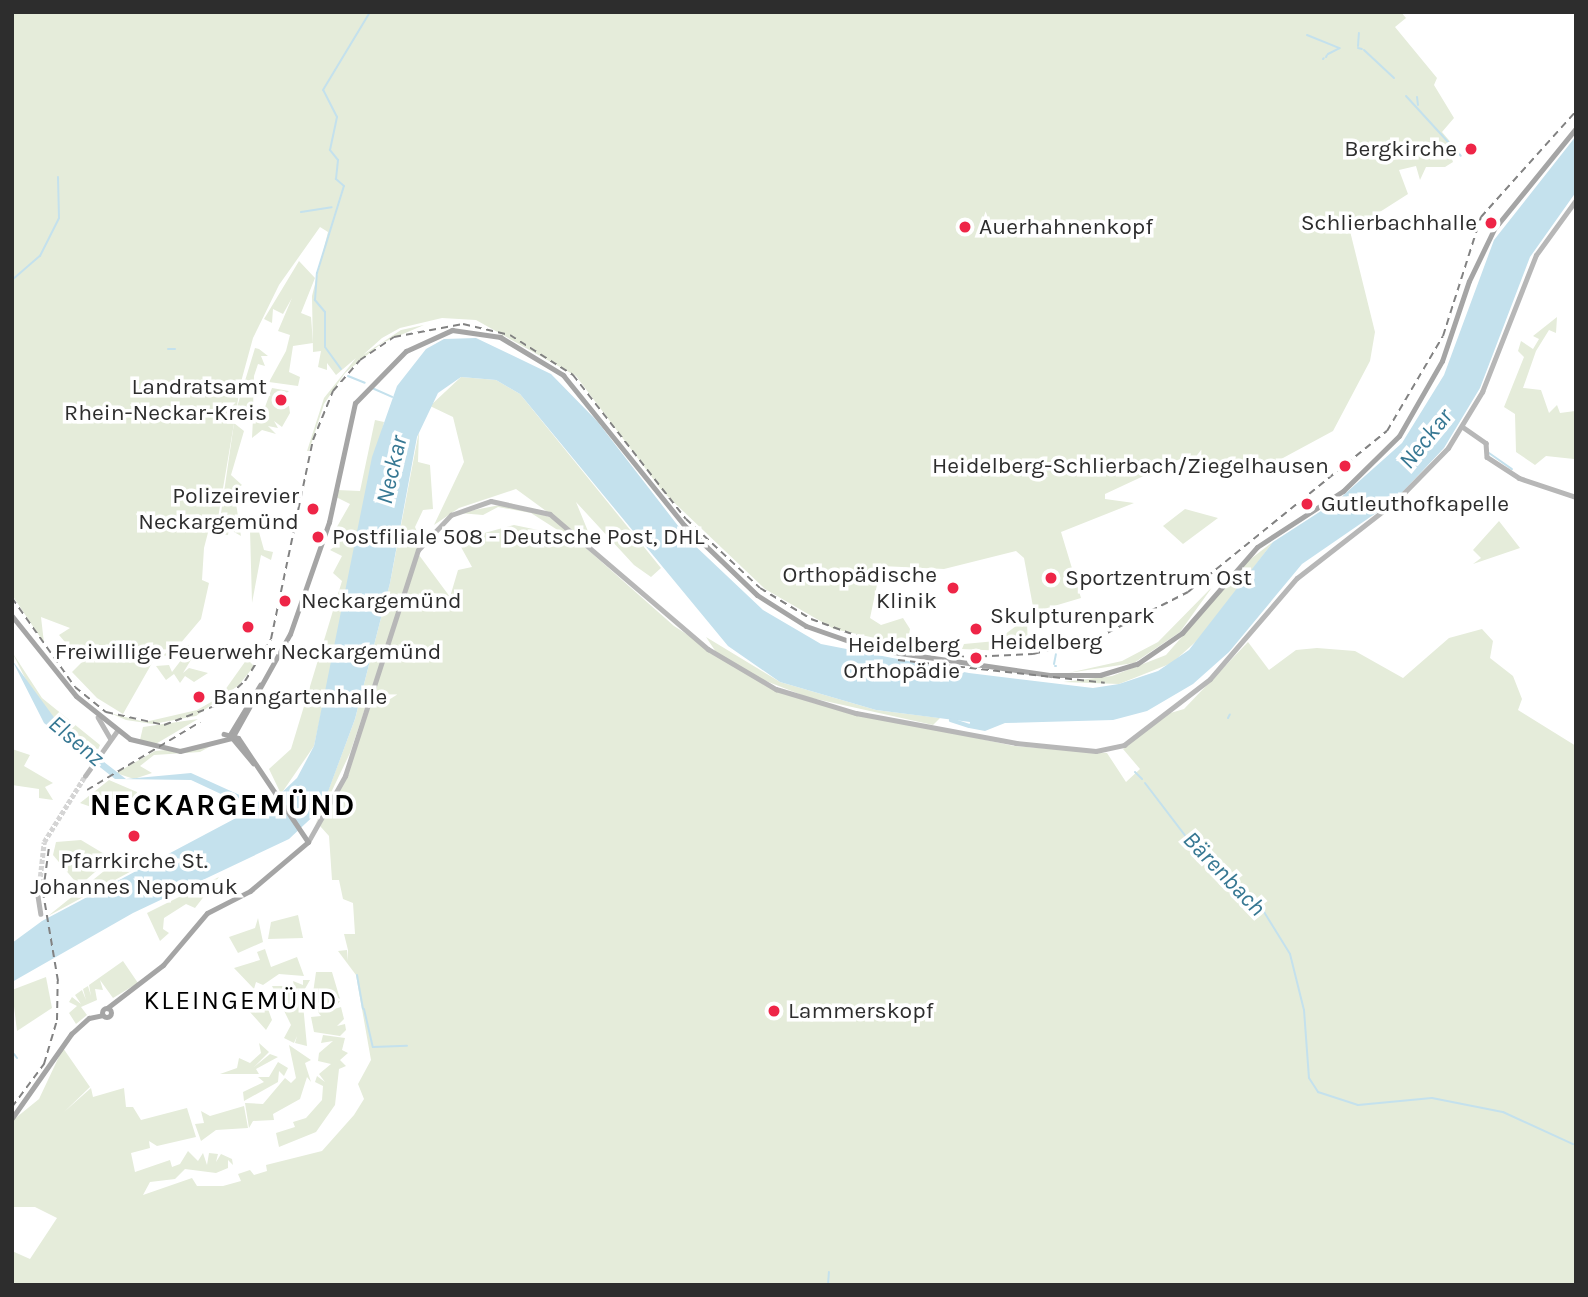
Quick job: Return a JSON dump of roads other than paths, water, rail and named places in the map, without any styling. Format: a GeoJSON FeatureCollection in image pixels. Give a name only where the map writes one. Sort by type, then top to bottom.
{"type":"FeatureCollection","features":[{"type":"Feature","properties":{"kind":"main road"},"geometry":{"type":"LineString","coordinates":[[98,717],[117,730],[164,750],[211,742],[231,735],[279,657],[329,522],[352,410],[407,351],[431,335],[458,330],[525,349],[582,392],[671,512],[766,602],[841,641],[963,663],[1077,676],[1137,664],[1182,633],[1257,547],[1333,496],[1407,423],[1442,361],[1488,241],[1576,128]]}},
{"type":"Feature","properties":{"kind":"main road"},"geometry":{"type":"LineString","coordinates":[[304,837],[313,835],[350,764],[412,562],[446,518],[491,501],[540,509],[716,655],[764,683],[831,706],[1038,746],[1122,746],[1210,680],[1280,597],[1410,489],[1456,438],[1530,267],[1576,200]]}},
{"type":"Feature","properties":{"kind":"main road"},"geometry":{"type":"LineString","coordinates":[[1463,427],[1486,443]]}},
{"type":"Feature","properties":{"kind":"main road"},"geometry":{"type":"LineString","coordinates":[[1463,427],[1486,443]]}},
{"type":"Feature","properties":{"kind":"main road"},"geometry":{"type":"LineString","coordinates":[[1456,438],[1470,434]]}},
{"type":"Feature","properties":{"kind":"main road"},"geometry":{"type":"LineString","coordinates":[[1486,443],[1487,457],[1518,478],[1576,497]]}},
{"type":"Feature","properties":{"kind":"main road"},"geometry":{"type":"LineString","coordinates":[[12,616],[98,717],[110,739]]}},
{"type":"Feature","properties":{"kind":"main road"},"geometry":{"type":"LineString","coordinates":[[231,735],[237,719],[279,657]]}},
{"type":"Feature","properties":{"kind":"main road"},"geometry":{"type":"LineString","coordinates":[[86,774],[117,730]]}},
{"type":"Feature","properties":{"kind":"main road"},"geometry":{"type":"LineString","coordinates":[[12,1118],[25,1106],[63,1044],[94,1015],[106,1011],[114,1000],[163,965],[207,913],[267,875],[302,848],[304,837],[241,742],[231,735]]}},
{"type":"Feature","properties":{"kind":"main road"},"geometry":{"type":"LineString","coordinates":[[231,735],[258,768]]}},
{"type":"Feature","properties":{"kind":"main road"},"geometry":{"type":"LineString","coordinates":[[37,896],[41,914]]}},
{"type":"Feature","properties":{"kind":"water"},"geometry":{"type":"Polygon","coordinates":[[[1576,136],[1576,192],[1530,257],[1480,388],[1444,448],[1395,500],[1302,564],[1229,652],[1193,684],[1147,711],[1113,720],[1005,723],[985,731],[969,728],[970,722],[876,710],[780,682],[728,646],[520,394],[496,380],[461,377],[438,393],[417,437],[390,583],[355,719],[322,808],[289,839],[133,913],[12,982],[12,943],[42,921],[253,809],[191,780],[115,779],[44,723],[12,660],[64,731],[126,779],[191,773],[255,802],[275,799],[297,778],[314,746],[372,457],[397,386],[426,349],[444,339],[476,338],[551,374],[597,421],[689,540],[763,610],[821,644],[969,673],[1093,688],[1119,684],[1158,671],[1189,650],[1273,542],[1338,500],[1402,443],[1444,375],[1494,240],[1576,136]]]}},
{"type":"Feature","properties":{"kind":"waterway"},"geometry":{"type":"LineString","coordinates":[[325,346],[325,312],[315,300],[317,273],[344,186],[336,179],[338,160],[330,150],[337,117],[323,90],[370,12]]}},
{"type":"Feature","properties":{"kind":"waterway"},"geometry":{"type":"LineString","coordinates":[[1358,46],[1359,33]]}},
{"type":"Feature","properties":{"kind":"waterway"},"geometry":{"type":"LineString","coordinates":[[1307,35],[1340,48]]}},
{"type":"Feature","properties":{"kind":"waterway"},"geometry":{"type":"LineString","coordinates":[[1328,54],[1340,48]]}},
{"type":"Feature","properties":{"kind":"waterway"},"geometry":{"type":"LineString","coordinates":[[1358,48],[1362,49]]}},
{"type":"Feature","properties":{"kind":"waterway"},"geometry":{"type":"LineString","coordinates":[[1364,50],[1394,78]]}},
{"type":"Feature","properties":{"kind":"waterway"},"geometry":{"type":"LineString","coordinates":[[1406,96],[1461,156]]}},
{"type":"Feature","properties":{"kind":"waterway"},"geometry":{"type":"LineString","coordinates":[[1417,97],[1418,105]]}},
{"type":"Feature","properties":{"kind":"waterway"},"geometry":{"type":"LineString","coordinates":[[12,280],[40,256],[59,218],[58,177]]}},
{"type":"Feature","properties":{"kind":"waterway"},"geometry":{"type":"LineString","coordinates":[[301,212],[332,207]]}},
{"type":"Feature","properties":{"kind":"waterway"},"geometry":{"type":"LineString","coordinates":[[325,347],[341,369]]}},
{"type":"Feature","properties":{"kind":"waterway"},"geometry":{"type":"LineString","coordinates":[[168,349],[175,349]]}},
{"type":"Feature","properties":{"kind":"waterway"},"geometry":{"type":"LineString","coordinates":[[348,376],[365,383]]}},
{"type":"Feature","properties":{"kind":"waterway"},"geometry":{"type":"LineString","coordinates":[[372,388],[392,397]]}},
{"type":"Feature","properties":{"kind":"waterway"},"geometry":{"type":"LineString","coordinates":[[1489,453],[1512,469]]}},
{"type":"Feature","properties":{"kind":"waterway"},"geometry":{"type":"LineString","coordinates":[[1054,664],[1056,654]]}},
{"type":"Feature","properties":{"kind":"waterway"},"geometry":{"type":"LineString","coordinates":[[1228,718],[1230,714]]}},
{"type":"Feature","properties":{"kind":"waterway"},"geometry":{"type":"LineString","coordinates":[[951,720],[969,726]]}},
{"type":"Feature","properties":{"kind":"waterway","name":"Bärenbach"},"geometry":{"type":"LineString","coordinates":[[1135,772],[1142,779]]}},
{"type":"Feature","properties":{"kind":"waterway","name":"Bärenbach"},"geometry":{"type":"LineString","coordinates":[[1145,783],[1207,864],[1261,907],[1290,954],[1304,1010],[1309,1078],[1318,1092],[1358,1105],[1432,1098],[1503,1112],[1573,1144]]}},
{"type":"Feature","properties":{"kind":"waterway"},"geometry":{"type":"LineString","coordinates":[[357,975],[363,1008]]}},
{"type":"Feature","properties":{"kind":"waterway"},"geometry":{"type":"LineString","coordinates":[[364,1009],[373,1047],[407,1046]]}},
{"type":"Feature","properties":{"kind":"waterway"},"geometry":{"type":"LineString","coordinates":[[14,1054],[17,1058]]}},
{"type":"Feature","properties":{"kind":"waterway"},"geometry":{"type":"LineString","coordinates":[[828,1285],[829,1272]]}},
{"type":"Feature","properties":{"kind":"tunnel"},"geometry":{"type":"LineString","coordinates":[[38,896],[44,842],[85,776]]}},
{"type":"Feature","properties":{"kind":"railway"},"geometry":{"type":"LineString","coordinates":[[12,598],[75,687],[106,712],[164,725],[220,704],[245,681],[271,639],[313,440],[333,391],[360,360],[394,337],[463,324],[510,335],[573,375],[686,519],[760,588],[811,619],[874,642],[968,657],[1033,654],[1097,638],[1188,592],[1387,431],[1443,336],[1481,217],[1576,111]]}},
{"type":"Feature","properties":{"kind":"railway"},"geometry":{"type":"LineString","coordinates":[[898,660],[1105,683]]}},
{"type":"Feature","properties":{"kind":"railway"},"geometry":{"type":"LineString","coordinates":[[87,790],[200,722]]}},
{"type":"Feature","properties":{"kind":"railway"},"geometry":{"type":"LineString","coordinates":[[12,1107],[44,1064],[57,1020],[58,981],[43,892],[49,847]]}},
{"type":"Feature","properties":{"kind":"place","name":"Bergkirche"},"geometry":{"type":"Point","coordinates":[1471,149]}},
{"type":"Feature","properties":{"kind":"place","name":"Schlierbachhalle"},"geometry":{"type":"Point","coordinates":[1491,223]}},
{"type":"Feature","properties":{"kind":"place","name":"Auerhahnenkopf"},"geometry":{"type":"Point","coordinates":[965,227]}},
{"type":"Feature","properties":{"kind":"place","name":"Landratsamt Rhein-Neckar-Kreis"},"geometry":{"type":"Point","coordinates":[281,400]}},
{"type":"Feature","properties":{"kind":"place","name":"Heidelberg-Schlierbach/Ziegelhausen"},"geometry":{"type":"Point","coordinates":[1345,466]}},
{"type":"Feature","properties":{"kind":"place","name":"Gutleuthofkapelle"},"geometry":{"type":"Point","coordinates":[1307,504]}},
{"type":"Feature","properties":{"kind":"place","name":"Polizeirevier Neckargemünd"},"geometry":{"type":"Point","coordinates":[313,509]}},
{"type":"Feature","properties":{"kind":"place","name":"Postfiliale 508 - Deutsche Post, DHL"},"geometry":{"type":"Point","coordinates":[318,537]}},
{"type":"Feature","properties":{"kind":"place","name":"Sportzentrum Ost"},"geometry":{"type":"Point","coordinates":[1051,578]}},
{"type":"Feature","properties":{"kind":"place","name":"Orthopädische Klinik"},"geometry":{"type":"Point","coordinates":[953,588]}},
{"type":"Feature","properties":{"kind":"place","name":"Neckargemünd"},"geometry":{"type":"Point","coordinates":[285,601]}},
{"type":"Feature","properties":{"kind":"place","name":"Freiwillige Feuerwehr Neckargemünd"},"geometry":{"type":"Point","coordinates":[248,627]}},
{"type":"Feature","properties":{"kind":"place","name":"Skulpturenpark Heidelberg"},"geometry":{"type":"Point","coordinates":[976,629]}},
{"type":"Feature","properties":{"kind":"place","name":"Heidelberg Orthopädie"},"geometry":{"type":"Point","coordinates":[976,658]}},
{"type":"Feature","properties":{"kind":"place","name":"Banngartenhalle"},"geometry":{"type":"Point","coordinates":[199,697]}},
{"type":"Feature","properties":{"kind":"place","name":"Pfarrkirche St. Johannes Nepomuk"},"geometry":{"type":"Point","coordinates":[134,836]}},
{"type":"Feature","properties":{"kind":"place","name":"Lammerskopf"},"geometry":{"type":"Point","coordinates":[774,1011]}},
{"type":"Feature","properties":{"kind":"district","name":"NECKARGEMÜND"},"geometry":{"type":"Point","coordinates":[223,805]}},
{"type":"Feature","properties":{"kind":"district","name":"KLEINGEMÜND"},"geometry":{"type":"Point","coordinates":[241,1001]}},
{"type":"Feature","properties":{"kind":"water label","name":"Neckar"},"geometry":{"type":"Point","coordinates":[1426,439]}},
{"type":"Feature","properties":{"kind":"water label","name":"Neckar"},"geometry":{"type":"Point","coordinates":[392,470]}},
{"type":"Feature","properties":{"kind":"water label","name":"Elsenz"},"geometry":{"type":"Point","coordinates":[76,741]}}]}
